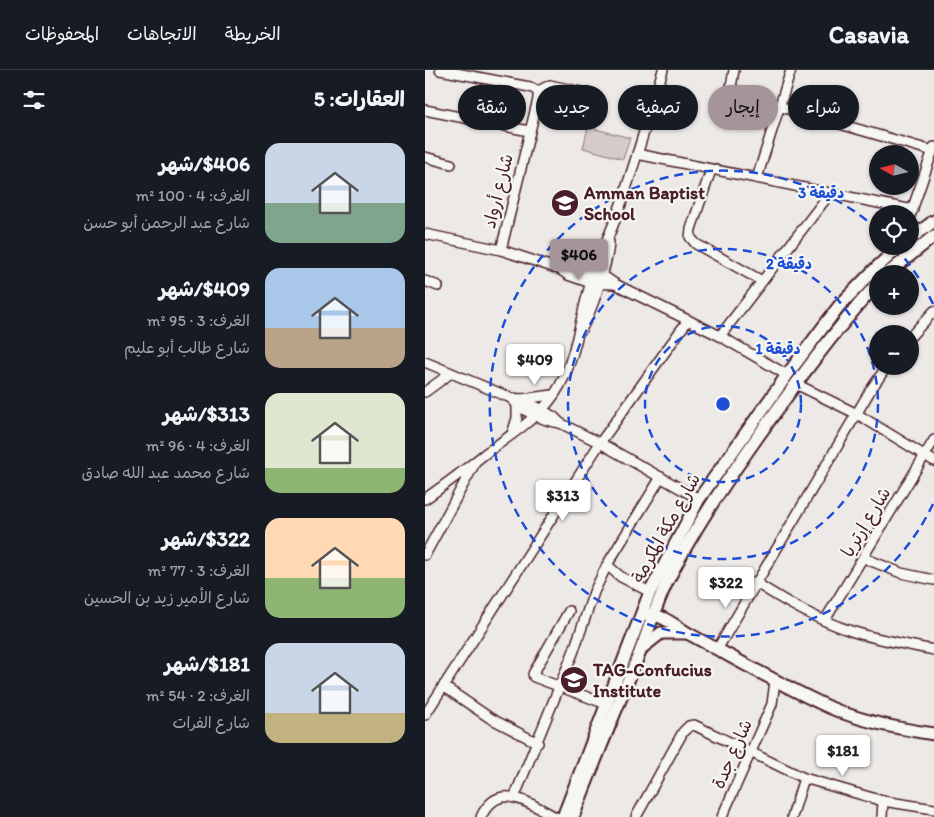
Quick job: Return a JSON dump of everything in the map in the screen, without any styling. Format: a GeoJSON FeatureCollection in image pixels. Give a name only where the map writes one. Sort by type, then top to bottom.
{"type":"FeatureCollection","features":[{"type":"Feature","properties":{"kind":"main road"},"geometry":{"type":"LineString","coordinates":[[919,232],[934,221]]}},
{"type":"Feature","properties":{"kind":"main road"},"geometry":{"type":"LineString","coordinates":[[898,265],[934,236]]}},
{"type":"Feature","properties":{"kind":"main road","name":"شارع مكة المكرمة"},"geometry":{"type":"LineString","coordinates":[[563,817],[650,592],[699,499],[787,374],[839,306],[890,255]]}},
{"type":"Feature","properties":{"kind":"main road","name":"شارع مكة المكرمة"},"geometry":{"type":"LineString","coordinates":[[573,817],[666,584],[719,492],[796,384],[850,314],[869,293]]}},
{"type":"Feature","properties":{"kind":"main road"},"geometry":{"type":"LineString","coordinates":[[666,584],[666,610],[672,619],[688,634]]}},
{"type":"Feature","properties":{"kind":"main road"},"geometry":{"type":"LineString","coordinates":[[641,615],[653,615],[667,620],[688,634],[775,681],[846,714],[934,734]]}},
{"type":"Feature","properties":{"kind":"main road"},"geometry":{"type":"LineString","coordinates":[[641,650],[653,637],[661,633],[688,634]]}},
{"type":"Feature","properties":{"kind":"street"},"geometry":{"type":"LineString","coordinates":[[445,70],[534,89]]}},
{"type":"Feature","properties":{"kind":"street"},"geometry":{"type":"LineString","coordinates":[[425,499],[512,434],[538,412],[553,395],[567,368],[578,335],[586,322],[596,279],[663,70]]}},
{"type":"Feature","properties":{"kind":"street"},"geometry":{"type":"LineString","coordinates":[[734,70],[731,85],[739,95],[933,148],[914,205]]}},
{"type":"Feature","properties":{"kind":"street"},"geometry":{"type":"LineString","coordinates":[[757,178],[791,70]]}},
{"type":"Feature","properties":{"kind":"street","name":"شارع أرواد"},"geometry":{"type":"LineString","coordinates":[[501,250],[538,99],[534,89]]}},
{"type":"Feature","properties":{"kind":"street"},"geometry":{"type":"LineString","coordinates":[[425,110],[529,131]]}},
{"type":"Feature","properties":{"kind":"street"},"geometry":{"type":"LineString","coordinates":[[637,154],[831,192],[881,205]]}},
{"type":"Feature","properties":{"kind":"street"},"geometry":{"type":"LineString","coordinates":[[425,157],[451,164]]}},
{"type":"Feature","properties":{"kind":"street"},"geometry":{"type":"LineString","coordinates":[[711,170],[691,228],[690,237],[696,244],[762,281]]}},
{"type":"Feature","properties":{"kind":"street"},"geometry":{"type":"LineString","coordinates":[[720,336],[831,192]]}},
{"type":"Feature","properties":{"kind":"street"},"geometry":{"type":"LineString","coordinates":[[425,234],[501,250],[559,269],[615,284],[720,336],[787,374]]}},
{"type":"Feature","properties":{"kind":"street"},"geometry":{"type":"LineString","coordinates":[[425,281],[438,286]]}},
{"type":"Feature","properties":{"kind":"street"},"geometry":{"type":"LineString","coordinates":[[919,327],[934,311]]}},
{"type":"Feature","properties":{"kind":"street"},"geometry":{"type":"LineString","coordinates":[[425,715],[600,443],[688,320]]}},
{"type":"Feature","properties":{"kind":"street"},"geometry":{"type":"LineString","coordinates":[[425,362],[516,401],[538,412],[551,422],[560,423],[600,443],[699,499]]}},
{"type":"Feature","properties":{"kind":"street"},"geometry":{"type":"LineString","coordinates":[[425,392],[451,373]]}},
{"type":"Feature","properties":{"kind":"street"},"geometry":{"type":"LineString","coordinates":[[717,648],[881,375]]}},
{"type":"Feature","properties":{"kind":"street"},"geometry":{"type":"LineString","coordinates":[[796,384],[857,414],[934,461]]}},
{"type":"Feature","properties":{"kind":"street"},"geometry":{"type":"LineString","coordinates":[[516,401],[553,395]]}},
{"type":"Feature","properties":{"kind":"street"},"geometry":{"type":"LineString","coordinates":[[512,434],[517,418],[516,401]]}},
{"type":"Feature","properties":{"kind":"street","name":"شارع إرتريا"},"geometry":{"type":"LineString","coordinates":[[825,620],[934,440]]}},
{"type":"Feature","properties":{"kind":"street"},"geometry":{"type":"LineString","coordinates":[[425,555],[476,461]]}},
{"type":"Feature","properties":{"kind":"street"},"geometry":{"type":"LineString","coordinates":[[514,798],[537,743],[594,592],[607,565],[661,477]]}},
{"type":"Feature","properties":{"kind":"street"},"geometry":{"type":"LineString","coordinates":[[864,558],[901,574],[934,580]]}},
{"type":"Feature","properties":{"kind":"street"},"geometry":{"type":"LineString","coordinates":[[607,565],[621,576],[650,592]]}},
{"type":"Feature","properties":{"kind":"street"},"geometry":{"type":"LineString","coordinates":[[755,582],[789,602],[858,634],[934,650]]}},
{"type":"Feature","properties":{"kind":"street"},"geometry":{"type":"LineString","coordinates":[[569,611],[533,674],[535,678],[606,704]]}},
{"type":"Feature","properties":{"kind":"street","name":"شارع جدة"},"geometry":{"type":"LineString","coordinates":[[772,704],[775,681]]}},
{"type":"Feature","properties":{"kind":"street"},"geometry":{"type":"LineString","coordinates":[[443,686],[490,718],[537,743]]}},
{"type":"Feature","properties":{"kind":"street","name":"شارع جدة"},"geometry":{"type":"LineString","coordinates":[[722,817],[772,704],[786,686]]}},
{"type":"Feature","properties":{"kind":"street"},"geometry":{"type":"LineString","coordinates":[[636,817],[681,736],[689,726],[697,726],[804,778],[883,801],[934,809]]}},
{"type":"Feature","properties":{"kind":"street"},"geometry":{"type":"LineString","coordinates":[[792,817],[804,778]]}},
{"type":"Feature","properties":{"kind":"street"},"geometry":{"type":"LineString","coordinates":[[481,817],[489,803],[499,797],[514,798],[556,817]]}},
{"type":"Feature","properties":{"kind":"street"},"geometry":{"type":"LineString","coordinates":[[881,817],[883,801]]}},
{"type":"Feature","properties":{"kind":"shaded area"},"geometry":{"type":"Polygon","coordinates":[[[587,130],[599,130],[630,138],[623,159],[583,148],[587,130]]]}},
{"type":"Feature","properties":{"kind":"place","name":"Amman Baptist School"},"geometry":{"type":"Point","coordinates":[565,203]}},
{"type":"Feature","properties":{"kind":"place","name":"TAG-Confucius Institute"},"geometry":{"type":"Point","coordinates":[574,680]}}]}
